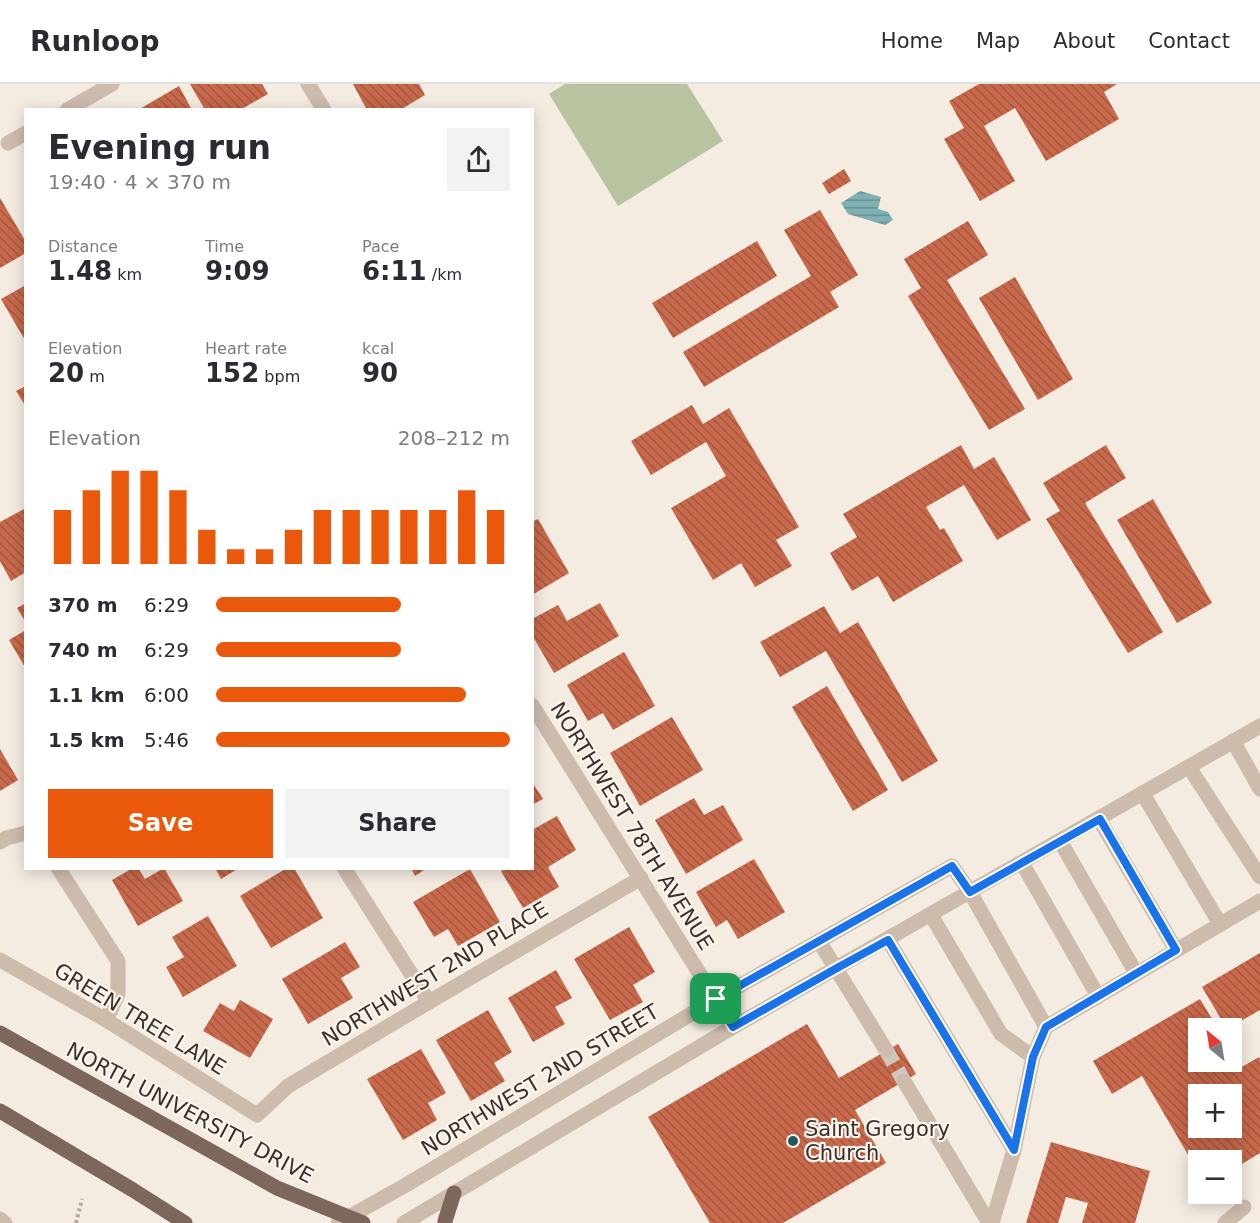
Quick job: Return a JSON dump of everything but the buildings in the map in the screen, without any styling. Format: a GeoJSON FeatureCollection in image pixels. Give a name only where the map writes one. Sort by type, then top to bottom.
{"type":"FeatureCollection","features":[{"type":"Feature","properties":{"kind":"main road","name":"NORTH UNIVERSITY DRIVE"},"geometry":{"type":"LineString","coordinates":[[0,1033],[277,1188],[343,1220],[363,1223]]}},
{"type":"Feature","properties":{"kind":"main road"},"geometry":{"type":"LineString","coordinates":[[0,1111],[185,1223]]}},
{"type":"Feature","properties":{"kind":"main road"},"geometry":{"type":"LineString","coordinates":[[445,1223],[454,1193]]}},
{"type":"Feature","properties":{"kind":"street"},"geometry":{"type":"LineString","coordinates":[[70,108],[112,84]]}},
{"type":"Feature","properties":{"kind":"street"},"geometry":{"type":"LineString","coordinates":[[308,84],[323,108]]}},
{"type":"Feature","properties":{"kind":"street"},"geometry":{"type":"LineString","coordinates":[[8,143],[24,134]]}},
{"type":"Feature","properties":{"kind":"street","name":"NORTHWEST 78TH AVENUE"},"geometry":{"type":"LineString","coordinates":[[534,708],[733,1027]]}},
{"type":"Feature","properties":{"kind":"street"},"geometry":{"type":"LineString","coordinates":[[404,1223],[733,1027],[1260,726]]}},
{"type":"Feature","properties":{"kind":"street"},"geometry":{"type":"LineString","coordinates":[[1233,741],[1260,789]]}},
{"type":"Feature","properties":{"kind":"street"},"geometry":{"type":"LineString","coordinates":[[1189,767],[1260,877]]}},
{"type":"Feature","properties":{"kind":"street"},"geometry":{"type":"LineString","coordinates":[[1143,794],[1220,924]]}},
{"type":"Feature","properties":{"kind":"street"},"geometry":{"type":"LineString","coordinates":[[1100,819],[1176,950]]}},
{"type":"Feature","properties":{"kind":"street"},"geometry":{"type":"LineString","coordinates":[[0,842],[24,834]]}},
{"type":"Feature","properties":{"kind":"street"},"geometry":{"type":"LineString","coordinates":[[1060,841],[1136,973]]}},
{"type":"Feature","properties":{"kind":"street"},"geometry":{"type":"LineString","coordinates":[[1022,863],[1098,996]]}},
{"type":"Feature","properties":{"kind":"street","name":"NORTHWEST 2ND STREET"},"geometry":{"type":"LineString","coordinates":[[343,1220],[406,1185],[716,999],[952,866],[970,892]]}},
{"type":"Feature","properties":{"kind":"street"},"geometry":{"type":"LineString","coordinates":[[59,870],[118,961],[118,994],[106,1020]]}},
{"type":"Feature","properties":{"kind":"street"},"geometry":{"type":"LineString","coordinates":[[345,870],[429,1002]]}},
{"type":"Feature","properties":{"kind":"street","name":"NORTHWEST 2ND PLACE"},"geometry":{"type":"LineString","coordinates":[[257,1115],[288,1086],[641,878]]}},
{"type":"Feature","properties":{"kind":"street"},"geometry":{"type":"LineString","coordinates":[[970,892],[1046,1027]]}},
{"type":"Feature","properties":{"kind":"street"},"geometry":{"type":"LineString","coordinates":[[991,1223],[1014,1150],[1033,1057],[1046,1027],[1260,901]]}},
{"type":"Feature","properties":{"kind":"street"},"geometry":{"type":"LineString","coordinates":[[931,915],[1001,1034],[1033,1057]]}},
{"type":"Feature","properties":{"kind":"street"},"geometry":{"type":"LineString","coordinates":[[888,940],[1014,1150]]}},
{"type":"Feature","properties":{"kind":"street"},"geometry":{"type":"LineString","coordinates":[[819,941],[886,1050]]}},
{"type":"Feature","properties":{"kind":"street","name":"GREEN TREE LANE"},"geometry":{"type":"LineString","coordinates":[[0,960],[106,1020],[257,1115]]}},
{"type":"Feature","properties":{"kind":"street"},"geometry":{"type":"LineString","coordinates":[[904,1081],[991,1223]]}},
{"type":"Feature","properties":{"kind":"street"},"geometry":{"type":"LineString","coordinates":[[1225,1223],[1244,1207]]}},
{"type":"Feature","properties":{"kind":"street"},"geometry":{"type":"LineString","coordinates":[[0,1219],[5,1223]]}},
{"type":"Feature","properties":{"kind":"path"},"geometry":{"type":"LineString","coordinates":[[76,1223],[82,1199]]}},
{"type":"Feature","properties":{"kind":"green space"},"geometry":{"type":"Polygon","coordinates":[[[565,84],[687,84],[723,141],[618,206],[549,94],[565,84]]]}},
{"type":"Feature","properties":{"kind":"water"},"geometry":{"type":"Polygon","coordinates":[[[860,191],[881,197],[878,209],[888,212],[893,220],[885,225],[848,214],[841,203],[860,191]]]}},
{"type":"Feature","properties":{"kind":"tunnel"},"geometry":{"type":"LineString","coordinates":[[886,1050],[904,1081]]}},
{"type":"Feature","properties":{"kind":"place","name":"Saint Gregory Church"},"geometry":{"type":"Point","coordinates":[793,1141]}},
{"type":"Feature","properties":{"kind":"route"},"geometry":{"type":"LineString","coordinates":[[1100,819],[1176,950],[1046,1027],[1033,1057],[1014,1150],[888,940],[733,1027],[716,999],[952,866],[970,892],[1100,819]]}}]}
